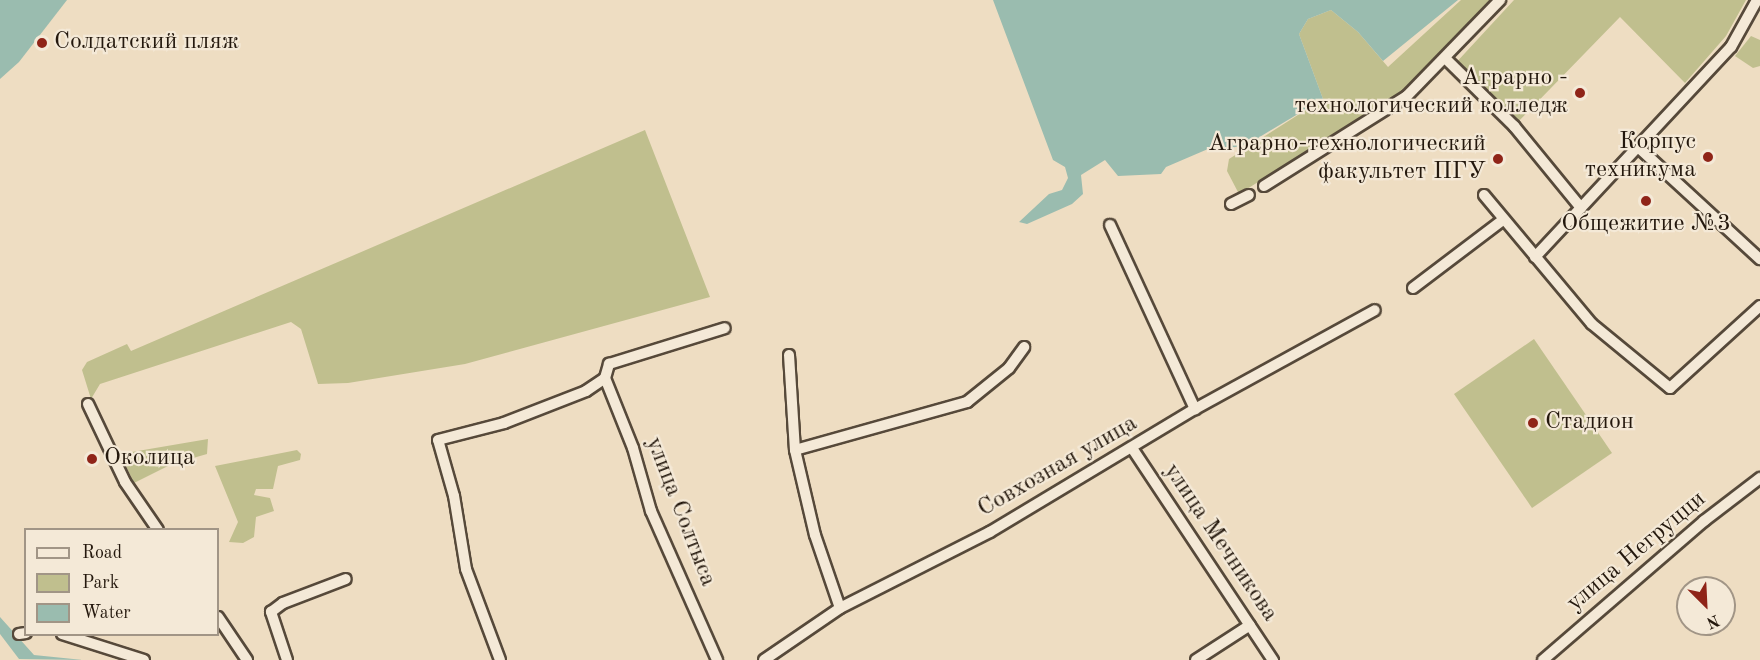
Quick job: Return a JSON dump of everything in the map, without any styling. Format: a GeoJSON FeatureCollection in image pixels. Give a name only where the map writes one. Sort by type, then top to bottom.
{"type":"FeatureCollection","features":[{"type":"Feature","properties":{"kind":"street"},"geometry":{"type":"LineString","coordinates":[[1264,186],[1407,96],[1500,0]]}},
{"type":"Feature","properties":{"kind":"street"},"geometry":{"type":"LineString","coordinates":[[1535,257],[1731,47],[1757,0]]}},
{"type":"Feature","properties":{"kind":"street"},"geometry":{"type":"LineString","coordinates":[[1445,58],[1514,126],[1581,208]]}},
{"type":"Feature","properties":{"kind":"street"},"geometry":{"type":"LineString","coordinates":[[1638,147],[1760,259]]}},
{"type":"Feature","properties":{"kind":"street"},"geometry":{"type":"LineString","coordinates":[[1231,204],[1249,195]]}},
{"type":"Feature","properties":{"kind":"street"},"geometry":{"type":"LineString","coordinates":[[1484,195],[1592,324],[1670,388],[1760,306]]}},
{"type":"Feature","properties":{"kind":"street"},"geometry":{"type":"LineString","coordinates":[[1413,288],[1503,220]]}},
{"type":"Feature","properties":{"kind":"street"},"geometry":{"type":"LineString","coordinates":[[1110,225],[1195,409]]}},
{"type":"Feature","properties":{"kind":"street","name":"Совхозная улица"},"geometry":{"type":"LineString","coordinates":[[764,660],[840,608],[990,531],[1195,409],[1375,310]]}},
{"type":"Feature","properties":{"kind":"street"},"geometry":{"type":"LineString","coordinates":[[500,660],[466,569],[454,496],[438,440],[504,423],[586,391],[605,378],[609,364],[725,328]]}},
{"type":"Feature","properties":{"kind":"street"},"geometry":{"type":"LineString","coordinates":[[795,450],[967,402],[1009,368],[1024,347]]}},
{"type":"Feature","properties":{"kind":"street"},"geometry":{"type":"LineString","coordinates":[[789,355],[795,450],[815,535],[840,608]]}},
{"type":"Feature","properties":{"kind":"street","name":"улица Солтыса"},"geometry":{"type":"LineString","coordinates":[[605,378],[633,448],[651,511],[717,660]]}},
{"type":"Feature","properties":{"kind":"street"},"geometry":{"type":"LineString","coordinates":[[88,404],[125,482],[157,528]]}},
{"type":"Feature","properties":{"kind":"street","name":"улица Мечникова"},"geometry":{"type":"LineString","coordinates":[[1132,448],[1273,660]]}},
{"type":"Feature","properties":{"kind":"street","name":"улица Негруцци"},"geometry":{"type":"LineString","coordinates":[[1543,660],[1704,521],[1760,478]]}},
{"type":"Feature","properties":{"kind":"street"},"geometry":{"type":"LineString","coordinates":[[287,660],[271,612],[283,603],[346,579]]}},
{"type":"Feature","properties":{"kind":"street"},"geometry":{"type":"LineString","coordinates":[[219,618],[247,660]]}},
{"type":"Feature","properties":{"kind":"street"},"geometry":{"type":"LineString","coordinates":[[1196,660],[1250,626]]}},
{"type":"Feature","properties":{"kind":"street"},"geometry":{"type":"LineString","coordinates":[[68,636],[144,660]]}},
{"type":"Feature","properties":{"kind":"green space"},"geometry":{"type":"Polygon","coordinates":[[[1461,0],[1491,0],[1402,91],[1239,194],[1227,171],[1229,159],[1323,99],[1299,34],[1308,19],[1331,10],[1358,32],[1388,67],[1461,0]]]}},
{"type":"Feature","properties":{"kind":"green space"},"geometry":{"type":"Polygon","coordinates":[[[1514,0],[1746,0],[1726,36],[1685,83],[1620,17],[1514,126],[1453,66],[1514,0]]]}},
{"type":"Feature","properties":{"kind":"green space"},"geometry":{"type":"Polygon","coordinates":[[[1751,36],[1760,40],[1760,66],[1753,68],[1735,56],[1751,36]]]}},
{"type":"Feature","properties":{"kind":"green space"},"geometry":{"type":"Polygon","coordinates":[[[645,130],[710,297],[465,364],[348,383],[318,384],[301,329],[291,322],[100,384],[91,399],[82,370],[87,362],[127,344],[131,351],[645,130]]]}},
{"type":"Feature","properties":{"kind":"green space","name":"Стадион"},"geometry":{"type":"Polygon","coordinates":[[[1534,339],[1612,453],[1532,508],[1454,394],[1534,339]]]}},
{"type":"Feature","properties":{"kind":"green space"},"geometry":{"type":"Polygon","coordinates":[[[208,439],[207,454],[172,464],[134,483],[120,454],[208,439]]]}},
{"type":"Feature","properties":{"kind":"green space"},"geometry":{"type":"Polygon","coordinates":[[[297,450],[301,454],[300,460],[278,466],[273,489],[256,489],[254,495],[270,498],[274,511],[256,517],[254,537],[243,543],[229,542],[238,522],[215,466],[297,450]]]}},
{"type":"Feature","properties":{"kind":"water"},"geometry":{"type":"Polygon","coordinates":[[[0,0],[67,0],[19,62],[0,79],[0,0]]]}},
{"type":"Feature","properties":{"kind":"water"},"geometry":{"type":"Polygon","coordinates":[[[993,0],[1458,0],[1383,61],[1358,32],[1331,10],[1308,19],[1299,34],[1323,99],[1248,144],[1227,149],[1215,146],[1166,167],[1161,174],[1118,176],[1105,160],[1081,175],[1083,194],[1072,204],[1027,224],[1019,222],[1049,194],[1062,190],[1068,178],[1065,167],[1053,160],[993,0]]]}},
{"type":"Feature","properties":{"kind":"water"},"geometry":{"type":"Polygon","coordinates":[[[0,617],[34,655],[83,660],[19,659],[0,634],[0,617]]]}},
{"type":"Feature","properties":{"kind":"place","name":"Солдатский пляж"},"geometry":{"type":"Point","coordinates":[42,43]}},
{"type":"Feature","properties":{"kind":"place","name":"Аграрно - технологический колледж"},"geometry":{"type":"Point","coordinates":[1580,93]}},
{"type":"Feature","properties":{"kind":"place","name":"Корпус техникума"},"geometry":{"type":"Point","coordinates":[1708,157]}},
{"type":"Feature","properties":{"kind":"place","name":"Аграрно-технологический факультет ПГУ"},"geometry":{"type":"Point","coordinates":[1498,159]}},
{"type":"Feature","properties":{"kind":"place","name":"Общежитие №3"},"geometry":{"type":"Point","coordinates":[1646,201]}},
{"type":"Feature","properties":{"kind":"place","name":"Стадион"},"geometry":{"type":"Point","coordinates":[1533,423]}},
{"type":"Feature","properties":{"kind":"place","name":"Околица"},"geometry":{"type":"Point","coordinates":[92,459]}}]}
